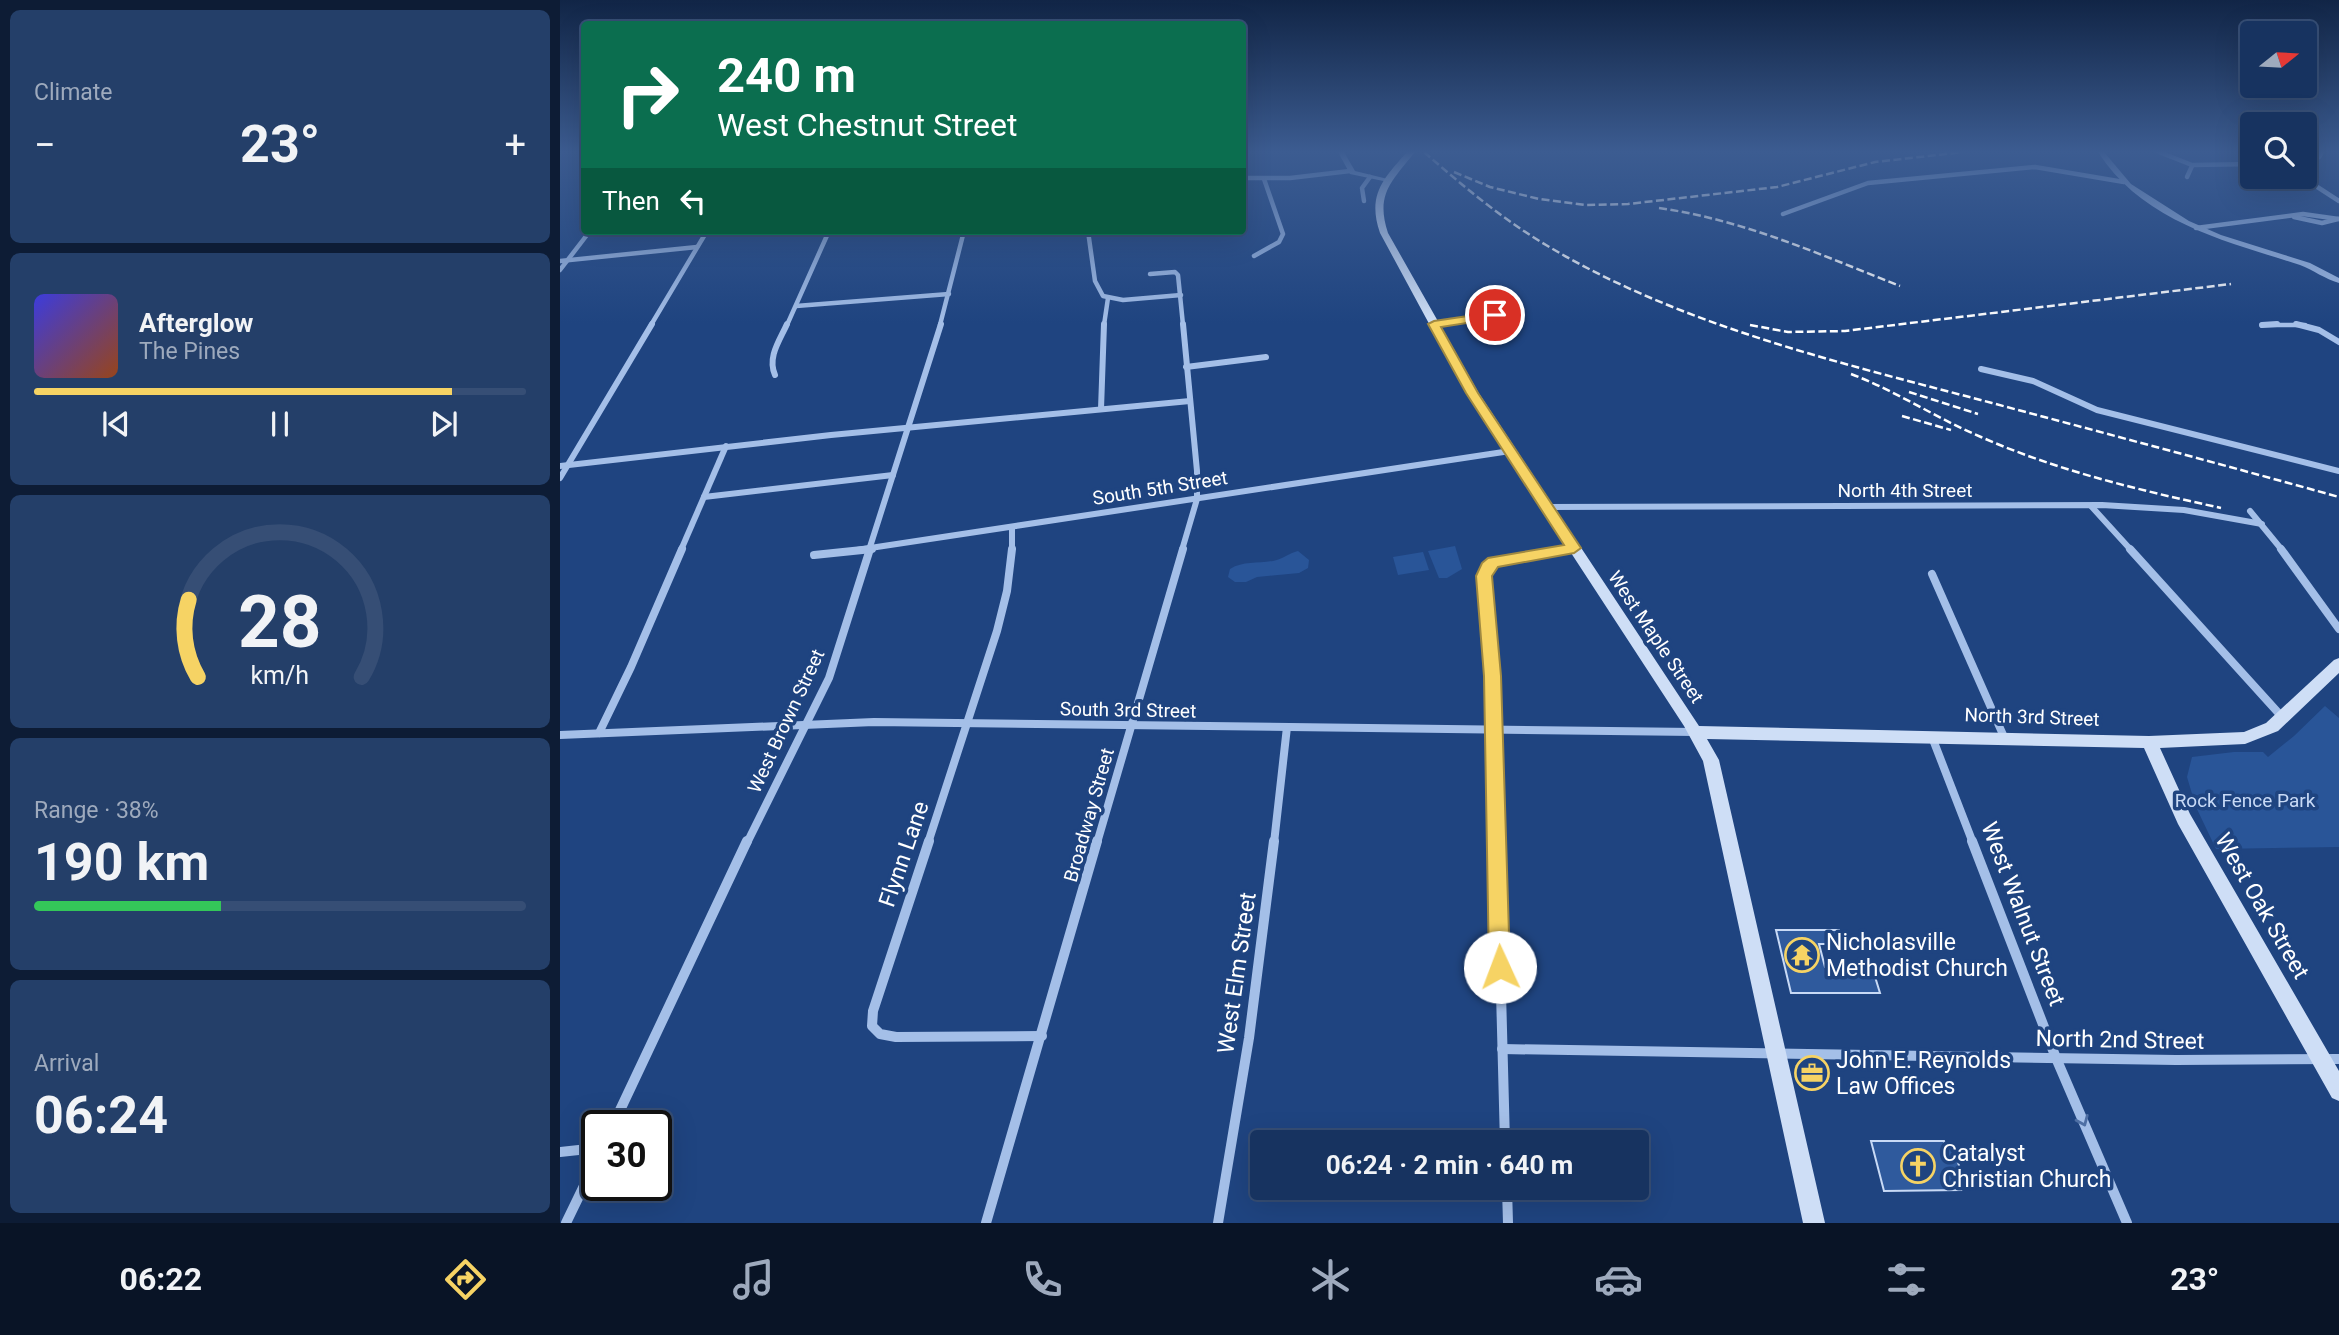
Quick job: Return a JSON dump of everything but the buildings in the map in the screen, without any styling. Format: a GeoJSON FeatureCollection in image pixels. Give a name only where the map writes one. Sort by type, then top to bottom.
{"type":"FeatureCollection","features":[{"type":"Feature","properties":{"kind":"main road","name":"West Maple Street"},"geometry":{"type":"LineString","coordinates":[[1378,209],[1378,219],[1472,393],[1696,732],[1711,760],[1814,1223]]}},
{"type":"Feature","properties":{"kind":"main road","name":"North 3rd Street"},"geometry":{"type":"LineString","coordinates":[[1696,732],[2149,742],[2245,738],[2272,727],[2339,664]]}},
{"type":"Feature","properties":{"kind":"main road","name":"West Oak Street"},"geometry":{"type":"LineString","coordinates":[[2149,742],[2184,819],[2330,1059],[2339,1091]]}},
{"type":"Feature","properties":{"kind":"street"},"geometry":{"type":"LineString","coordinates":[[1254,256],[1279,242],[1283,234],[1274,209]]}},
{"type":"Feature","properties":{"kind":"street"},"geometry":{"type":"LineString","coordinates":[[1783,214],[1796,209]]}},
{"type":"Feature","properties":{"kind":"street"},"geometry":{"type":"LineString","coordinates":[[2166,209],[2196,228],[2307,265],[2339,281]]}},
{"type":"Feature","properties":{"kind":"street"},"geometry":{"type":"LineString","coordinates":[[2196,228],[2254,219],[2294,217],[2322,223],[2338,219]]}},
{"type":"Feature","properties":{"kind":"street"},"geometry":{"type":"LineString","coordinates":[[560,270],[587,235]]}},
{"type":"Feature","properties":{"kind":"street"},"geometry":{"type":"LineString","coordinates":[[560,478],[564,465],[704,235]]}},
{"type":"Feature","properties":{"kind":"street"},"geometry":{"type":"LineString","coordinates":[[775,375],[771,366],[772,358],[826,235]]}},
{"type":"Feature","properties":{"kind":"street","name":"West Brown Street"},"geometry":{"type":"LineString","coordinates":[[620,1110],[721,894],[829,678],[949,294],[963,235]]}},
{"type":"Feature","properties":{"kind":"street"},"geometry":{"type":"LineString","coordinates":[[1089,235],[1095,281],[1103,296],[1123,300],[1181,295],[1178,275],[1175,272],[1150,274]]}},
{"type":"Feature","properties":{"kind":"street"},"geometry":{"type":"LineString","coordinates":[[560,261],[697,247]]}},
{"type":"Feature","properties":{"kind":"street"},"geometry":{"type":"LineString","coordinates":[[796,306],[949,294]]}},
{"type":"Feature","properties":{"kind":"street","name":"Broadway Street"},"geometry":{"type":"LineString","coordinates":[[986,1223],[1197,499],[1197,471],[1181,295]]}},
{"type":"Feature","properties":{"kind":"street"},"geometry":{"type":"LineString","coordinates":[[1101,409],[1104,310],[1108,298]]}},
{"type":"Feature","properties":{"kind":"street"},"geometry":{"type":"LineString","coordinates":[[1434,324],[1522,311]]}},
{"type":"Feature","properties":{"kind":"street"},"geometry":{"type":"LineString","coordinates":[[2262,325],[2297,322],[2317,328],[2339,342]]}},
{"type":"Feature","properties":{"kind":"street"},"geometry":{"type":"LineString","coordinates":[[1186,367],[1266,356]]}},
{"type":"Feature","properties":{"kind":"street"},"geometry":{"type":"LineString","coordinates":[[1981,369],[2033,381],[2097,410],[2339,471]]}},
{"type":"Feature","properties":{"kind":"street"},"geometry":{"type":"LineString","coordinates":[[564,465],[726,446],[1190,401]]}},
{"type":"Feature","properties":{"kind":"street"},"geometry":{"type":"LineString","coordinates":[[599,733],[631,667],[726,446]]}},
{"type":"Feature","properties":{"kind":"street","name":"South 5th Street"},"geometry":{"type":"LineString","coordinates":[[814,555],[869,549],[1510,451]]}},
{"type":"Feature","properties":{"kind":"street"},"geometry":{"type":"LineString","coordinates":[[704,497],[893,475]]}},
{"type":"Feature","properties":{"kind":"street"},"geometry":{"type":"LineString","coordinates":[[2091,506],[2283,718]]}},
{"type":"Feature","properties":{"kind":"street","name":"North 4th Street"},"geometry":{"type":"LineString","coordinates":[[1547,507],[2091,506],[2194,510],[2262,524]]}},
{"type":"Feature","properties":{"kind":"street"},"geometry":{"type":"LineString","coordinates":[[2250,512],[2262,524],[2339,629]]}},
{"type":"Feature","properties":{"kind":"street","name":"Flynn Lane"},"geometry":{"type":"LineString","coordinates":[[1012,527],[1009,593],[999,634],[906,906],[873,1011],[872,1026],[880,1034],[896,1037],[1042,1036]]}},
{"type":"Feature","properties":{"kind":"street"},"geometry":{"type":"LineString","coordinates":[[1505,1130],[1492,676],[1484,582],[1487,567],[1493,562],[1574,548]]}},
{"type":"Feature","properties":{"kind":"street"},"geometry":{"type":"LineString","coordinates":[[1933,574],[2004,737]]}},
{"type":"Feature","properties":{"kind":"street","name":"South 3rd Street"},"geometry":{"type":"LineString","coordinates":[[560,735],[808,723],[1696,732]]}},
{"type":"Feature","properties":{"kind":"street","name":"West Elm Street"},"geometry":{"type":"LineString","coordinates":[[1218,1223],[1244,1068],[1280,806],[1287,727]]}},
{"type":"Feature","properties":{"kind":"street","name":"West Walnut Street"},"geometry":{"type":"LineString","coordinates":[[1932,736],[2056,1058],[2127,1223]]}},
{"type":"Feature","properties":{"kind":"street","name":"North 2nd Street"},"geometry":{"type":"LineString","coordinates":[[1503,1049],[2056,1058],[2330,1059]]}},
{"type":"Feature","properties":{"kind":"street"},"geometry":{"type":"LineString","coordinates":[[560,1152],[581,1149]]}},
{"type":"Feature","properties":{"kind":"street"},"geometry":{"type":"LineString","coordinates":[[566,1223],[581,1192]]}},
{"type":"Feature","properties":{"kind":"street"},"geometry":{"type":"LineString","coordinates":[[1507,1200],[1508,1223]]}},
{"type":"Feature","properties":{"kind":"green space"},"geometry":{"type":"Polygon","coordinates":[[[1455,546],[1462,569],[1447,578],[1439,578],[1428,551],[1455,546]]]}},
{"type":"Feature","properties":{"kind":"green space"},"geometry":{"type":"Polygon","coordinates":[[[1298,551],[1309,560],[1308,568],[1299,573],[1257,577],[1246,582],[1235,582],[1228,577],[1230,569],[1236,566],[1269,562],[1298,551]]]}},
{"type":"Feature","properties":{"kind":"green space"},"geometry":{"type":"Polygon","coordinates":[[[1423,552],[1429,570],[1398,575],[1393,557],[1423,552]]]}},
{"type":"Feature","properties":{"kind":"green space","name":"Rock Fence Park"},"geometry":{"type":"Polygon","coordinates":[[[2325,706],[2339,718],[2339,847],[2216,849],[2196,807],[2187,777],[2192,757],[2263,752],[2268,757],[2325,706]]]}},
{"type":"Feature","properties":{"kind":"railway"},"geometry":{"type":"LineString","coordinates":[[1494,209],[1546,245],[1598,273],[1707,320],[1820,357],[2339,497]]}},
{"type":"Feature","properties":{"kind":"railway"},"geometry":{"type":"LineString","coordinates":[[1665,209],[1752,230],[1900,286]]}},
{"type":"Feature","properties":{"kind":"railway"},"geometry":{"type":"LineString","coordinates":[[1750,325],[1788,332],[1845,331],[2231,284]]}},
{"type":"Feature","properties":{"kind":"railway"},"geometry":{"type":"LineString","coordinates":[[1851,374],[1884,388],[1964,430],[2039,460],[2129,487],[2221,508]]}},
{"type":"Feature","properties":{"kind":"railway"},"geometry":{"type":"LineString","coordinates":[[1909,392],[1978,414]]}},
{"type":"Feature","properties":{"kind":"railway"},"geometry":{"type":"LineString","coordinates":[[1902,416],[1951,430]]}},
{"type":"Feature","properties":{"kind":"place","name":"Nicholasville Methodist Church"},"geometry":{"type":"Point","coordinates":[1802,955]}},
{"type":"Feature","properties":{"kind":"place","name":"John E. Reynolds Law Offices"},"geometry":{"type":"Point","coordinates":[1812,1073]}},
{"type":"Feature","properties":{"kind":"place","name":"Catalyst Christian Church"},"geometry":{"type":"Point","coordinates":[1918,1166]}},
{"type":"Feature","properties":{"kind":"route"},"geometry":{"type":"LineString","coordinates":[[1495,315],[1434,324],[1472,393],[1574,548],[1493,562],[1487,567],[1484,576],[1492,676],[1500,967]]}}]}
